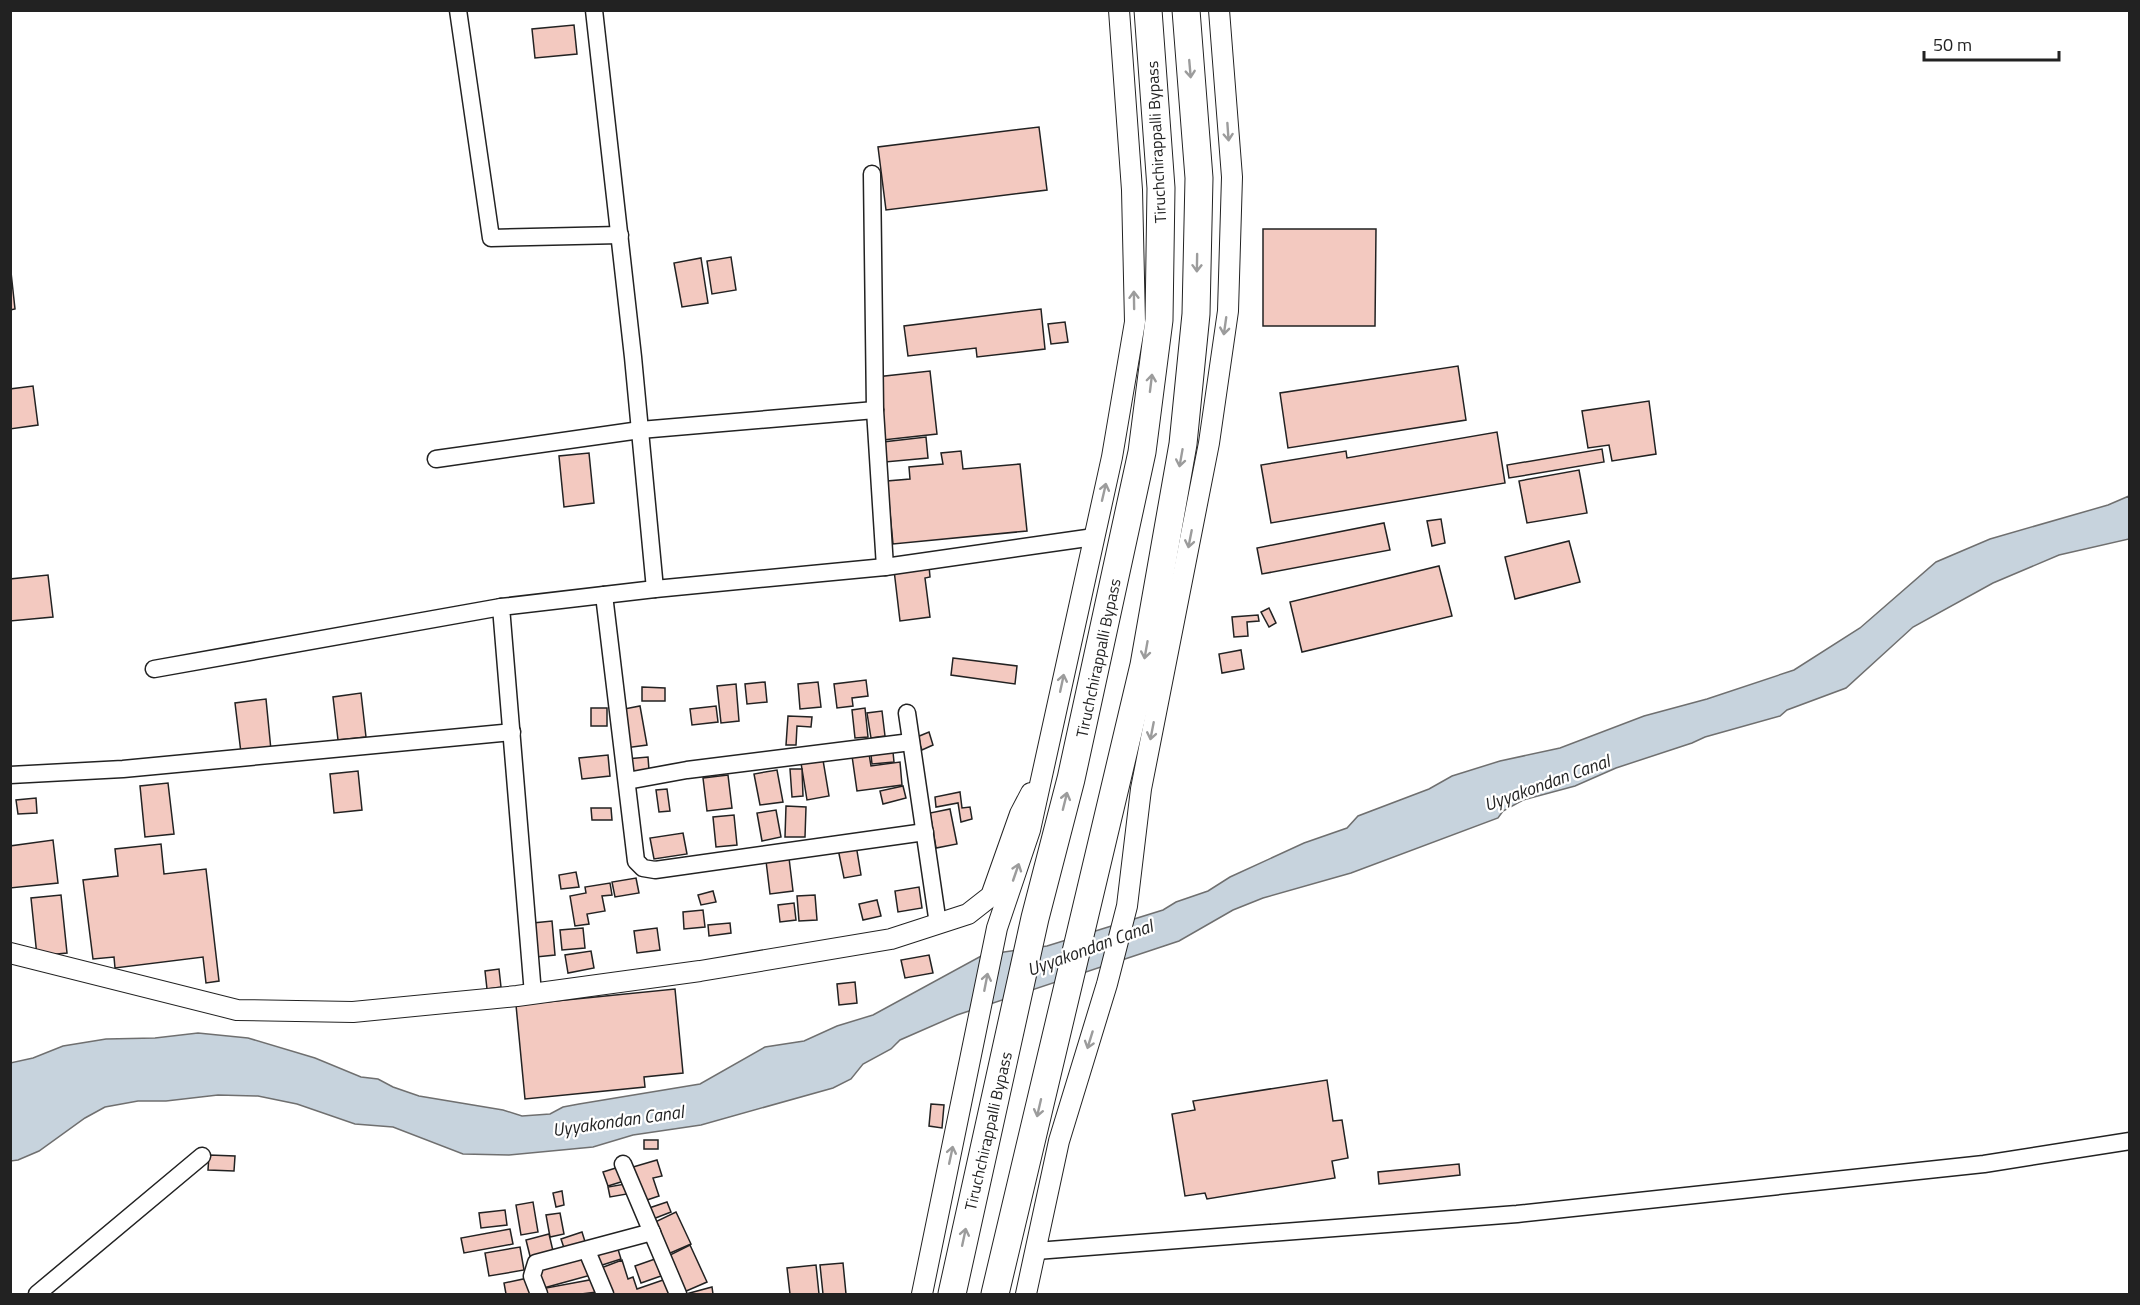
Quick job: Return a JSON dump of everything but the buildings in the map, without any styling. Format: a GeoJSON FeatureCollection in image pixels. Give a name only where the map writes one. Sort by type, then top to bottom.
{"type":"FeatureCollection","features":[{"type":"Feature","properties":{"kind":"highway","name":"Tiruchchirappalli Bypass"},"geometry":{"type":"LineString","coordinates":[[952,1294],[1035,918],[1071,779],[1140,463],[1157,331],[1161,188],[1148,10]]}},
{"type":"Feature","properties":{"kind":"highway"},"geometry":{"type":"LineString","coordinates":[[995,1294],[1144,665],[1184,444],[1196,314],[1199,178],[1186,10]]}},
{"type":"Feature","properties":{"kind":"street"},"geometry":{"type":"LineString","coordinates":[[458,10],[491,238],[620,235]]}},
{"type":"Feature","properties":{"kind":"street"},"geometry":{"type":"LineString","coordinates":[[594,10],[620,235],[655,589]]}},
{"type":"Feature","properties":{"kind":"street"},"geometry":{"type":"LineString","coordinates":[[922,1294],[997,928],[1030,830],[1112,457],[1135,322],[1132,190],[1119,10]]}},
{"type":"Feature","properties":{"kind":"street"},"geometry":{"type":"LineString","coordinates":[[1026,1294],[1059,1142],[1107,984],[1127,906],[1141,789],[1209,443],[1228,311],[1232,177],[1219,10]]}},
{"type":"Feature","properties":{"kind":"street"},"geometry":{"type":"LineString","coordinates":[[872,174],[875,410],[885,567]]}},
{"type":"Feature","properties":{"kind":"street"},"geometry":{"type":"LineString","coordinates":[[436,459],[640,430],[875,410]]}},
{"type":"Feature","properties":{"kind":"street"},"geometry":{"type":"LineString","coordinates":[[154,669],[501,607],[655,589],[885,567],[1094,537]]}},
{"type":"Feature","properties":{"kind":"street"},"geometry":{"type":"LineString","coordinates":[[604,595],[636,861],[643,868],[655,870],[925,832]]}},
{"type":"Feature","properties":{"kind":"street"},"geometry":{"type":"LineString","coordinates":[[501,607],[534,994]]}},
{"type":"Feature","properties":{"kind":"street"},"geometry":{"type":"LineString","coordinates":[[907,713],[938,924]]}},
{"type":"Feature","properties":{"kind":"street"},"geometry":{"type":"LineString","coordinates":[[10,775],[123,770],[512,732]]}},
{"type":"Feature","properties":{"kind":"street"},"geometry":{"type":"LineString","coordinates":[[627,782],[699,769],[911,742]]}},
{"type":"Feature","properties":{"kind":"street"},"geometry":{"type":"LineString","coordinates":[[10,953],[237,1010],[353,1012],[534,994],[700,971],[891,939],[968,914],[991,896],[1020,814],[1043,768]]}},
{"type":"Feature","properties":{"kind":"street"},"geometry":{"type":"LineString","coordinates":[[1036,1251],[1517,1214],[1984,1164],[2130,1141]]}},
{"type":"Feature","properties":{"kind":"street"},"geometry":{"type":"LineString","coordinates":[[37,1294],[202,1156]]}},
{"type":"Feature","properties":{"kind":"street"},"geometry":{"type":"LineString","coordinates":[[623,1164],[678,1294]]}},
{"type":"Feature","properties":{"kind":"street"},"geometry":{"type":"LineString","coordinates":[[540,1294],[532,1276],[536,1263],[652,1232]]}},
{"type":"Feature","properties":{"kind":"street"},"geometry":{"type":"LineString","coordinates":[[586,1251],[605,1294]]}},
{"type":"Feature","properties":{"kind":"water","name":"Uyyakondan Canal"},"geometry":{"type":"Polygon","coordinates":[[[2129,496],[2129,539],[2059,555],[1993,583],[1913,627],[1846,688],[1787,710],[1780,716],[1705,737],[1616,768],[1575,786],[1523,800],[1503,811],[1498,818],[1351,873],[1263,898],[1233,910],[1179,941],[957,1015],[900,1040],[891,1049],[863,1064],[851,1079],[833,1088],[701,1125],[633,1135],[593,1147],[509,1155],[463,1154],[393,1127],[355,1124],[297,1104],[258,1096],[218,1095],[166,1101],[138,1101],[105,1107],[85,1118],[39,1151],[11,1161],[10,1063],[33,1058],[63,1046],[106,1039],[155,1038],[198,1033],[248,1038],[315,1058],[361,1077],[378,1079],[419,1096],[503,1110],[522,1116],[550,1114],[563,1107],[700,1084],[765,1047],[804,1041],[837,1026],[873,1015],[983,955],[1047,946],[1163,910],[1176,902],[1208,891],[1230,877],[1304,843],[1347,828],[1358,816],[1429,789],[1452,776],[1500,761],[1560,748],[1644,716],[1707,699],[1794,670],[1860,628],[1936,562],[1990,539],[2108,505],[2129,496]]]}}]}
